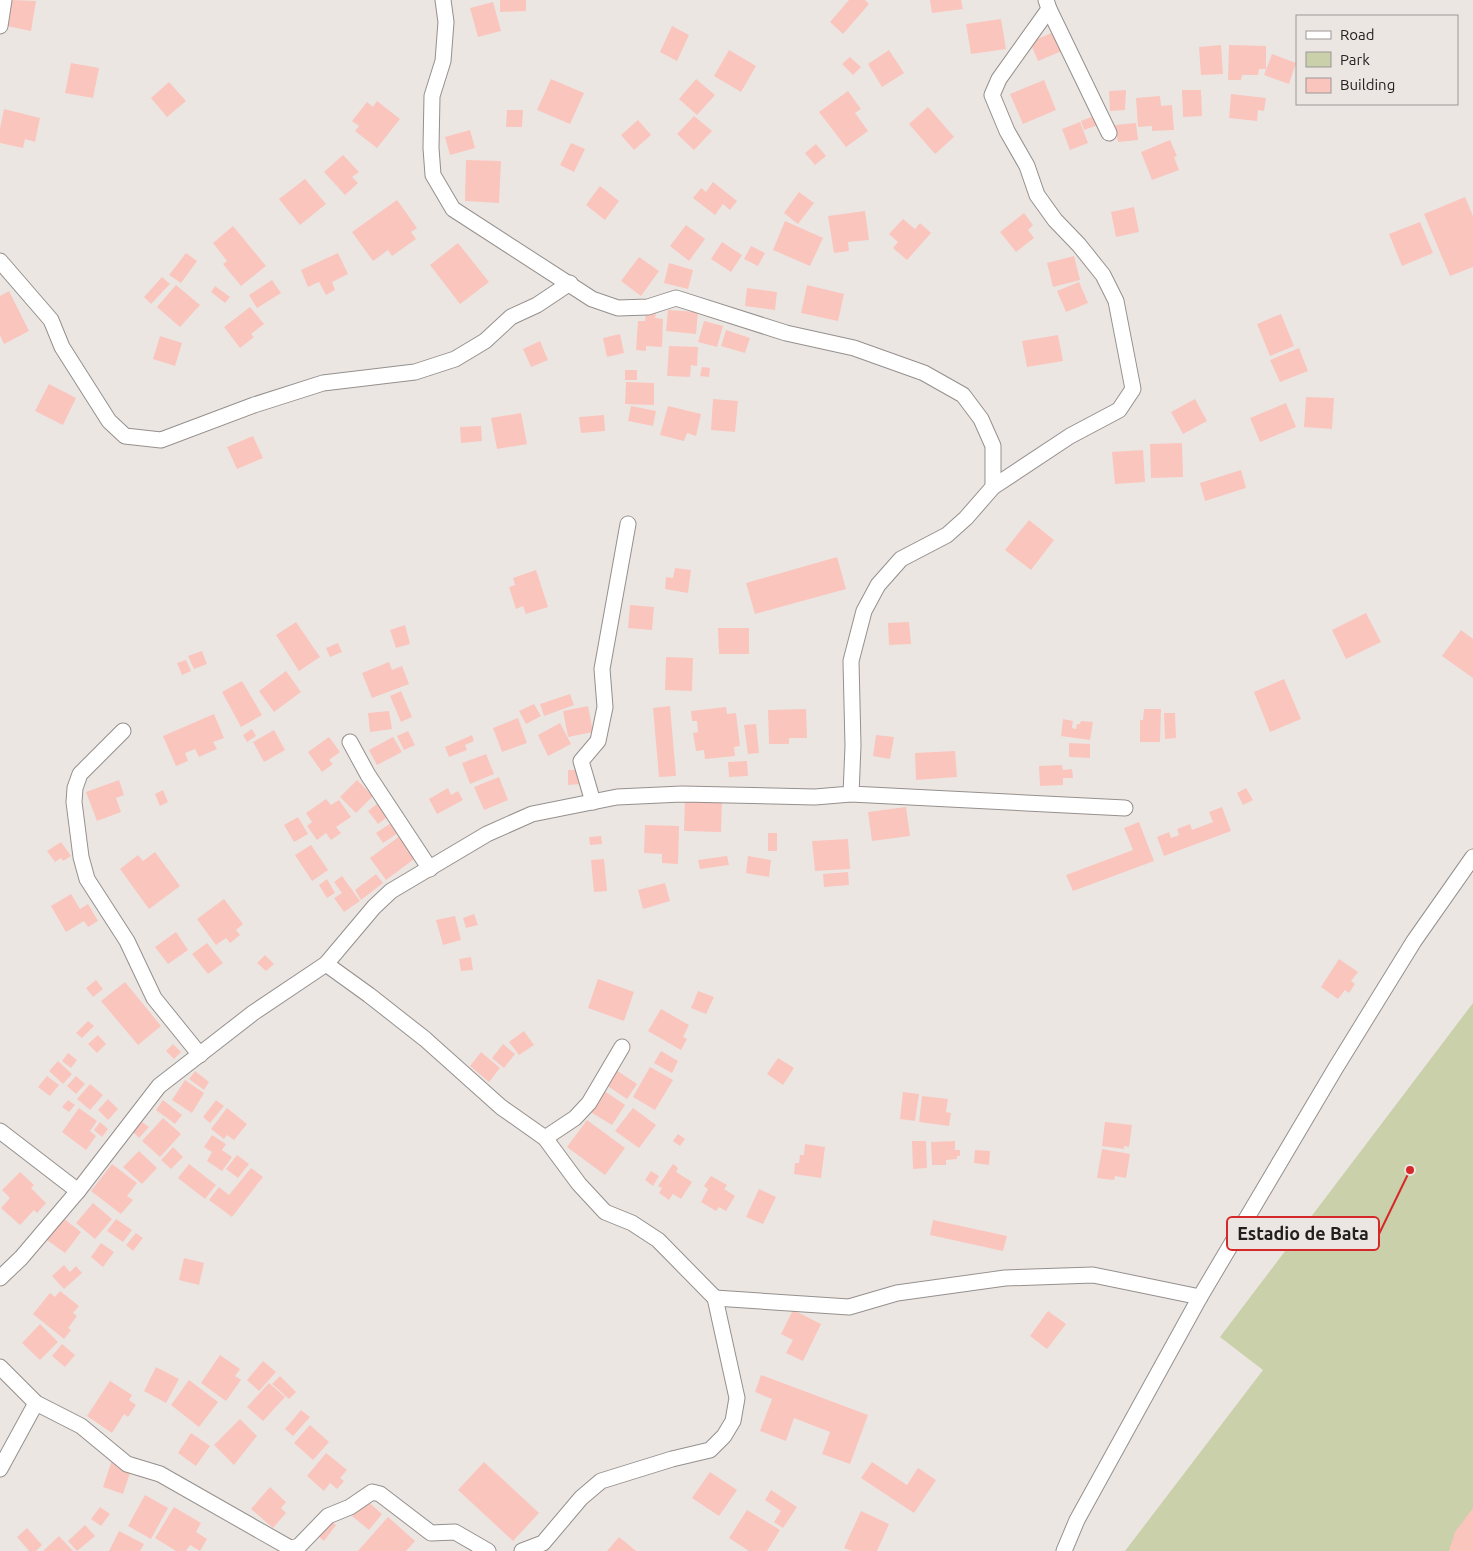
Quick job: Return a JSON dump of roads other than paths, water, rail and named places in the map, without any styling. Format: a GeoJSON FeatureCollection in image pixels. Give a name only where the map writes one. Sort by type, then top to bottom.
{"type":"FeatureCollection","features":[{"type":"Feature","properties":{"kind":"street"},"geometry":{"type":"LineString","coordinates":[[0,26],[4,0]]}},
{"type":"Feature","properties":{"kind":"street"},"geometry":{"type":"LineString","coordinates":[[443,0],[446,22],[443,61],[432,96],[431,148],[433,175],[453,209],[592,299],[618,308],[648,307],[676,298],[786,333],[854,348],[924,374],[963,395],[981,418],[993,446],[993,487]]}},
{"type":"Feature","properties":{"kind":"street"},"geometry":{"type":"LineString","coordinates":[[1048,5],[1109,133]]}},
{"type":"Feature","properties":{"kind":"street"},"geometry":{"type":"LineString","coordinates":[[851,794],[853,746],[851,661],[864,611],[878,585],[902,558],[947,535],[966,518],[993,487],[1070,436],[1119,410],[1133,389],[1116,301],[1102,275],[1079,245],[1054,220],[1037,195],[1027,166],[1007,131],[992,95],[999,79],[1048,5]]}},
{"type":"Feature","properties":{"kind":"street"},"geometry":{"type":"LineString","coordinates":[[0,261],[51,320],[62,347],[109,421],[125,436],[161,440],[254,405],[323,383],[415,372],[455,359],[485,341],[511,317],[537,305],[570,284]]}},
{"type":"Feature","properties":{"kind":"street"},"geometry":{"type":"LineString","coordinates":[[593,802],[581,762],[598,741],[605,707],[602,669],[628,524]]}},
{"type":"Feature","properties":{"kind":"street"},"geometry":{"type":"LineString","coordinates":[[123,731],[80,774],[74,802],[81,857],[87,879],[128,941],[154,998],[200,1055]]}},
{"type":"Feature","properties":{"kind":"street"},"geometry":{"type":"LineString","coordinates":[[350,742],[368,775],[430,869]]}},
{"type":"Feature","properties":{"kind":"street"},"geometry":{"type":"LineString","coordinates":[[0,1278],[21,1258],[78,1191],[153,1092],[253,1013],[326,964],[383,898],[487,834],[532,814],[617,797],[682,794],[815,797],[851,794],[1125,808]]}},
{"type":"Feature","properties":{"kind":"street"},"geometry":{"type":"LineString","coordinates":[[1064,1551],[1077,1520],[1200,1297],[1414,940],[1473,857]]}},
{"type":"Feature","properties":{"kind":"street"},"geometry":{"type":"LineString","coordinates":[[326,964],[425,1039],[501,1107],[545,1138],[579,1184],[605,1212],[632,1223],[658,1240],[715,1298],[738,1398],[733,1421],[724,1436],[710,1450],[672,1459],[601,1481],[581,1498],[543,1547],[522,1551]]}},
{"type":"Feature","properties":{"kind":"street"},"geometry":{"type":"LineString","coordinates":[[545,1138],[575,1118],[589,1103],[622,1047]]}},
{"type":"Feature","properties":{"kind":"street"},"geometry":{"type":"LineString","coordinates":[[0,1131],[78,1191]]}},
{"type":"Feature","properties":{"kind":"street"},"geometry":{"type":"LineString","coordinates":[[715,1298],[850,1307],[897,1294],[1005,1278],[1093,1275],[1200,1297]]}},
{"type":"Feature","properties":{"kind":"street"},"geometry":{"type":"LineString","coordinates":[[0,1368],[36,1403],[81,1426],[127,1464],[160,1474],[290,1548],[299,1546],[328,1516],[350,1507],[372,1492],[380,1494],[431,1533],[455,1532],[488,1551]]}},
{"type":"Feature","properties":{"kind":"street"},"geometry":{"type":"LineString","coordinates":[[0,1469],[36,1403]]}},
{"type":"Feature","properties":{"kind":"place","name":"Estadio de Bata"},"geometry":{"type":"Point","coordinates":[1410,1170]}}]}
